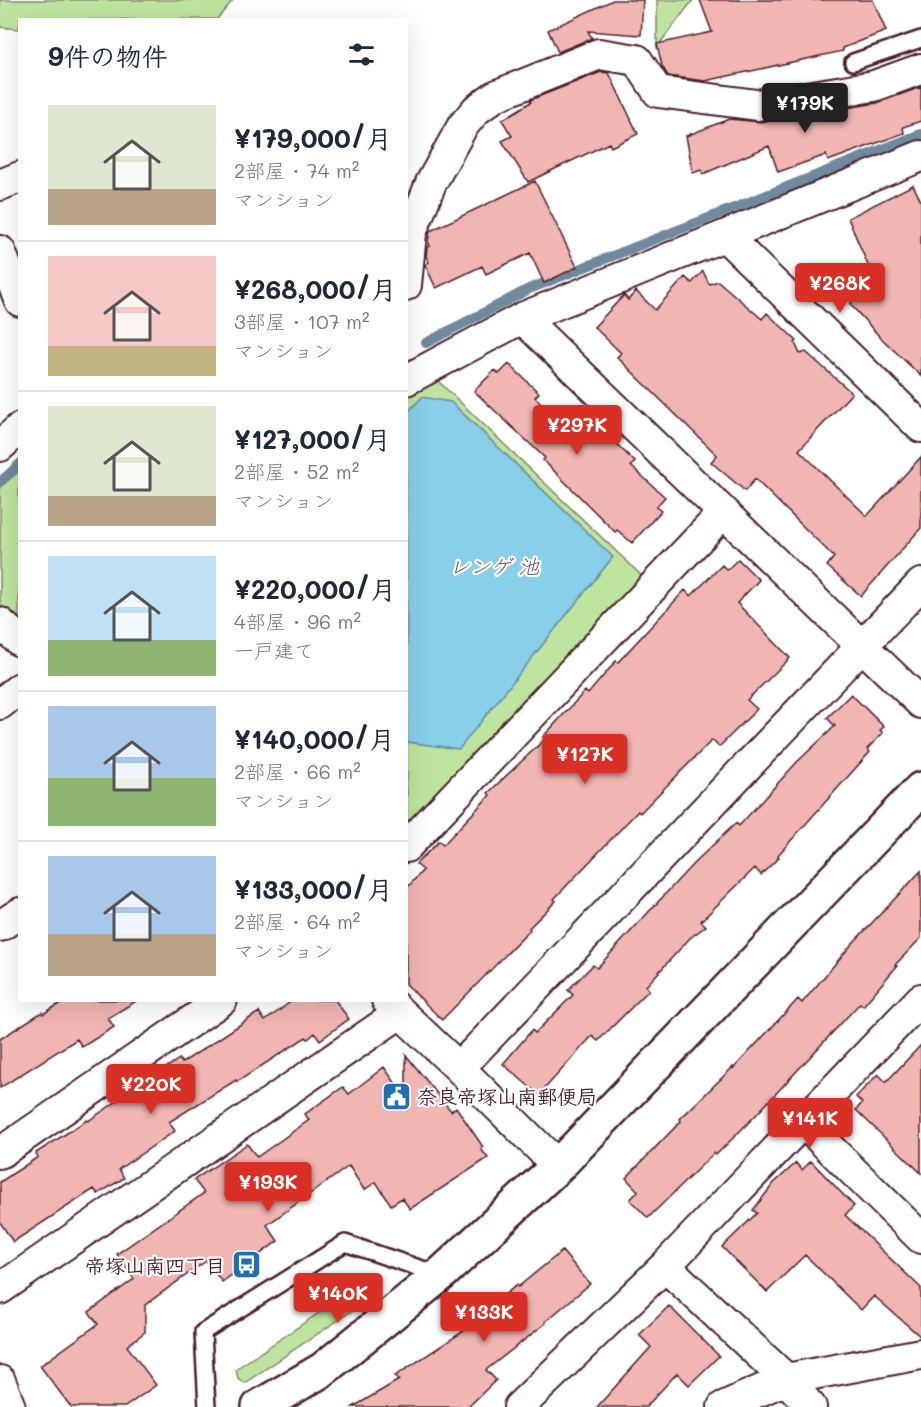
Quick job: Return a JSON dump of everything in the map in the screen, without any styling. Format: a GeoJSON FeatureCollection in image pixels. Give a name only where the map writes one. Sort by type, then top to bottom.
{"type":"FeatureCollection","features":[{"type":"Feature","properties":{"kind":"street"},"geometry":{"type":"LineString","coordinates":[[408,264],[411,233],[431,183],[462,128],[477,110],[495,96],[599,54],[637,60],[658,92],[757,105],[874,86],[921,69]]}},
{"type":"Feature","properties":{"kind":"street"},"geometry":{"type":"LineString","coordinates":[[408,379],[522,318],[921,157]]}},
{"type":"Feature","properties":{"kind":"street"},"geometry":{"type":"LineString","coordinates":[[0,185],[18,178]]}},
{"type":"Feature","properties":{"kind":"street"},"geometry":{"type":"LineString","coordinates":[[725,236],[921,427]]}},
{"type":"Feature","properties":{"kind":"street"},"geometry":{"type":"LineString","coordinates":[[0,251],[18,296]]}},
{"type":"Feature","properties":{"kind":"street"},"geometry":{"type":"LineString","coordinates":[[522,318],[921,703]]}},
{"type":"Feature","properties":{"kind":"street"},"geometry":{"type":"LineString","coordinates":[[0,446],[18,430]]}},
{"type":"Feature","properties":{"kind":"street"},"geometry":{"type":"LineString","coordinates":[[408,845],[724,512]]}},
{"type":"Feature","properties":{"kind":"street"},"geometry":{"type":"LineString","coordinates":[[459,1068],[921,584]]}},
{"type":"Feature","properties":{"kind":"street"},"geometry":{"type":"LineString","coordinates":[[0,623],[18,639]]}},
{"type":"Feature","properties":{"kind":"street"},"geometry":{"type":"LineString","coordinates":[[0,704],[18,690]]}},
{"type":"Feature","properties":{"kind":"street"},"geometry":{"type":"LineString","coordinates":[[259,1407],[322,1370],[440,1275],[558,1166],[921,789]]}},
{"type":"Feature","properties":{"kind":"street"},"geometry":{"type":"LineString","coordinates":[[0,926],[18,914]]}},
{"type":"Feature","properties":{"kind":"street"},"geometry":{"type":"LineString","coordinates":[[519,1407],[665,1266],[921,999]]}},
{"type":"Feature","properties":{"kind":"street"},"geometry":{"type":"LineString","coordinates":[[0,1153],[219,1002]]}},
{"type":"Feature","properties":{"kind":"street"},"geometry":{"type":"LineString","coordinates":[[0,1289],[394,1007],[558,1166]]}},
{"type":"Feature","properties":{"kind":"street"},"geometry":{"type":"LineString","coordinates":[[803,1122],[921,1238]]}},
{"type":"Feature","properties":{"kind":"street"},"geometry":{"type":"LineString","coordinates":[[665,1266],[786,1379],[811,1407]]}},
{"type":"Feature","properties":{"kind":"street"},"geometry":{"type":"LineString","coordinates":[[723,1407],[786,1379],[921,1354]]}},
{"type":"Feature","properties":{"kind":"street"},"geometry":{"type":"LineString","coordinates":[[0,1381],[10,1407]]}},
{"type":"Feature","properties":{"kind":"lane"},"geometry":{"type":"LineString","coordinates":[[852,62],[921,39]]}},
{"type":"Feature","properties":{"kind":"lane"},"geometry":{"type":"LineString","coordinates":[[207,1407],[203,1332],[345,1242],[440,1275]]}},
{"type":"Feature","properties":{"kind":"green space"},"geometry":{"type":"Polygon","coordinates":[[[0,0],[233,0],[218,18],[18,18],[18,29],[0,27],[0,0]]]}},
{"type":"Feature","properties":{"kind":"green space"},"geometry":{"type":"Polygon","coordinates":[[[657,0],[693,0],[657,47],[657,0]]]}},
{"type":"Feature","properties":{"kind":"green space","name":"レンゲ 池"},"geometry":{"type":"Polygon","coordinates":[[[436,379],[643,577],[408,824],[408,394],[436,379]]]}},
{"type":"Feature","properties":{"kind":"green space"},"geometry":{"type":"Polygon","coordinates":[[[18,460],[18,622],[0,604],[0,477],[18,460]]]}},
{"type":"Feature","properties":{"kind":"green space"},"geometry":{"type":"Polygon","coordinates":[[[363,1283],[371,1285],[374,1290],[371,1298],[246,1382],[238,1378],[236,1370],[239,1367],[363,1283]]]}},
{"type":"Feature","properties":{"kind":"water","name":"レンゲ 池"},"geometry":{"type":"Polygon","coordinates":[[[422,397],[451,402],[613,557],[459,749],[408,742],[408,412],[422,397]]]}},
{"type":"Feature","properties":{"kind":"building"},"geometry":{"type":"Polygon","coordinates":[[[613,0],[643,0],[641,35],[588,31],[592,38],[558,52],[548,30],[613,0]]]}},
{"type":"Feature","properties":{"kind":"building"},"geometry":{"type":"Polygon","coordinates":[[[700,0],[873,0],[886,31],[843,48],[843,51],[705,81],[668,76],[662,66],[657,44],[712,32],[700,0]]]}},
{"type":"Feature","properties":{"kind":"building"},"geometry":{"type":"Polygon","coordinates":[[[601,72],[609,73],[638,134],[611,147],[609,143],[528,182],[502,141],[512,136],[502,120],[531,102],[530,100],[601,72]]]}},
{"type":"Feature","properties":{"kind":"building"},"geometry":{"type":"Polygon","coordinates":[[[921,87],[921,121],[903,127],[904,133],[828,161],[826,155],[778,172],[769,146],[703,174],[701,170],[693,173],[686,136],[729,119],[760,122],[877,103],[921,87]]]}},
{"type":"Feature","properties":{"kind":"building"},"geometry":{"type":"Polygon","coordinates":[[[535,181],[577,267],[544,283],[530,253],[486,274],[482,266],[436,288],[425,265],[429,262],[426,256],[427,247],[430,246],[428,241],[430,231],[535,181]]]}},
{"type":"Feature","properties":{"kind":"building"},"geometry":{"type":"Polygon","coordinates":[[[913,185],[921,201],[921,376],[880,337],[850,304],[875,282],[848,218],[913,185]]]}},
{"type":"Feature","properties":{"kind":"building"},"geometry":{"type":"Polygon","coordinates":[[[703,271],[709,284],[718,281],[762,319],[767,313],[797,341],[795,343],[800,354],[806,352],[852,393],[799,450],[867,516],[921,457],[921,528],[861,596],[827,566],[834,557],[755,479],[745,491],[711,462],[717,455],[617,357],[621,353],[594,327],[624,295],[628,300],[636,291],[655,310],[685,277],[692,283],[703,271]]]}},
{"type":"Feature","properties":{"kind":"building"},"geometry":{"type":"Polygon","coordinates":[[[509,364],[539,393],[535,397],[571,432],[583,421],[593,431],[598,426],[635,462],[631,466],[665,497],[656,507],[661,511],[632,543],[617,530],[615,532],[543,460],[545,458],[474,391],[495,370],[499,374],[509,364]]]}},
{"type":"Feature","properties":{"kind":"building"},"geometry":{"type":"Polygon","coordinates":[[[738,559],[759,580],[737,603],[790,658],[747,700],[757,709],[719,747],[712,740],[640,813],[638,811],[554,899],[556,901],[529,928],[530,930],[442,1020],[408,986],[408,887],[423,870],[416,864],[439,841],[443,845],[490,795],[488,793],[545,739],[543,737],[585,691],[588,694],[616,661],[618,662],[685,590],[691,596],[722,565],[727,570],[738,559]]]}},
{"type":"Feature","properties":{"kind":"building"},"geometry":{"type":"Polygon","coordinates":[[[851,694],[884,727],[880,730],[883,733],[867,749],[870,752],[778,855],[779,857],[761,875],[755,868],[701,921],[706,926],[690,938],[646,986],[649,990],[598,1041],[592,1036],[539,1095],[503,1064],[532,1030],[535,1033],[573,995],[568,990],[593,965],[597,968],[693,864],[736,823],[739,826],[797,762],[835,726],[827,718],[851,694]]]}},
{"type":"Feature","properties":{"kind":"building"},"geometry":{"type":"Polygon","coordinates":[[[921,871],[921,938],[895,965],[897,966],[863,1006],[860,1003],[756,1115],[648,1218],[630,1200],[638,1191],[626,1178],[681,1121],[680,1119],[734,1068],[798,999],[802,1003],[852,944],[921,871]]]}},
{"type":"Feature","properties":{"kind":"building"},"geometry":{"type":"Polygon","coordinates":[[[63,1002],[135,1002],[108,1018],[114,1027],[82,1047],[77,1039],[0,1088],[0,1039],[42,1012],[43,1014],[63,1002]]]}},
{"type":"Feature","properties":{"kind":"building"},"geometry":{"type":"Polygon","coordinates":[[[290,1002],[336,1002],[349,1019],[320,1040],[315,1033],[308,1039],[306,1037],[237,1082],[236,1080],[169,1122],[175,1131],[119,1169],[124,1178],[98,1194],[94,1189],[13,1242],[0,1222],[0,1182],[38,1157],[36,1153],[88,1121],[179,1059],[182,1063],[259,1012],[265,1021],[290,1002]]]}},
{"type":"Feature","properties":{"kind":"building"},"geometry":{"type":"Polygon","coordinates":[[[921,1045],[921,1173],[856,1110],[862,1103],[856,1097],[878,1074],[886,1082],[921,1045]]]}},
{"type":"Feature","properties":{"kind":"building"},"geometry":{"type":"Polygon","coordinates":[[[406,1055],[451,1111],[456,1107],[488,1158],[410,1209],[402,1198],[391,1205],[376,1182],[364,1190],[349,1166],[267,1225],[278,1241],[222,1282],[206,1261],[145,1305],[145,1332],[127,1346],[156,1385],[125,1407],[71,1407],[40,1366],[98,1324],[89,1312],[134,1279],[117,1254],[204,1193],[194,1180],[247,1144],[257,1157],[309,1120],[305,1114],[343,1087],[349,1094],[384,1067],[406,1098],[406,1055]]]}},
{"type":"Feature","properties":{"kind":"building"},"geometry":{"type":"Polygon","coordinates":[[[811,1161],[854,1206],[845,1215],[921,1288],[921,1337],[874,1296],[861,1310],[805,1255],[767,1292],[722,1247],[757,1213],[753,1210],[774,1183],[796,1163],[802,1170],[811,1161]]]}},
{"type":"Feature","properties":{"kind":"building"},"geometry":{"type":"Polygon","coordinates":[[[562,1251],[590,1284],[546,1323],[486,1370],[496,1380],[468,1407],[353,1407],[399,1380],[395,1376],[470,1327],[467,1324],[562,1251]]]}},
{"type":"Feature","properties":{"kind":"building"},"geometry":{"type":"Polygon","coordinates":[[[669,1306],[719,1356],[689,1385],[677,1373],[646,1407],[597,1407],[651,1347],[639,1335],[669,1306]]]}},
{"type":"Feature","properties":{"kind":"waterway"},"geometry":{"type":"LineString","coordinates":[[426,343],[529,289],[921,134]]}},
{"type":"Feature","properties":{"kind":"waterway"},"geometry":{"type":"LineString","coordinates":[[0,482],[18,467]]}},
{"type":"Feature","properties":{"kind":"place","name":"奈良帝塚山南郵便局"},"geometry":{"type":"Point","coordinates":[396,1096]}},
{"type":"Feature","properties":{"kind":"place","name":"帝塚山南四丁目"},"geometry":{"type":"Point","coordinates":[246,1265]}}]}
